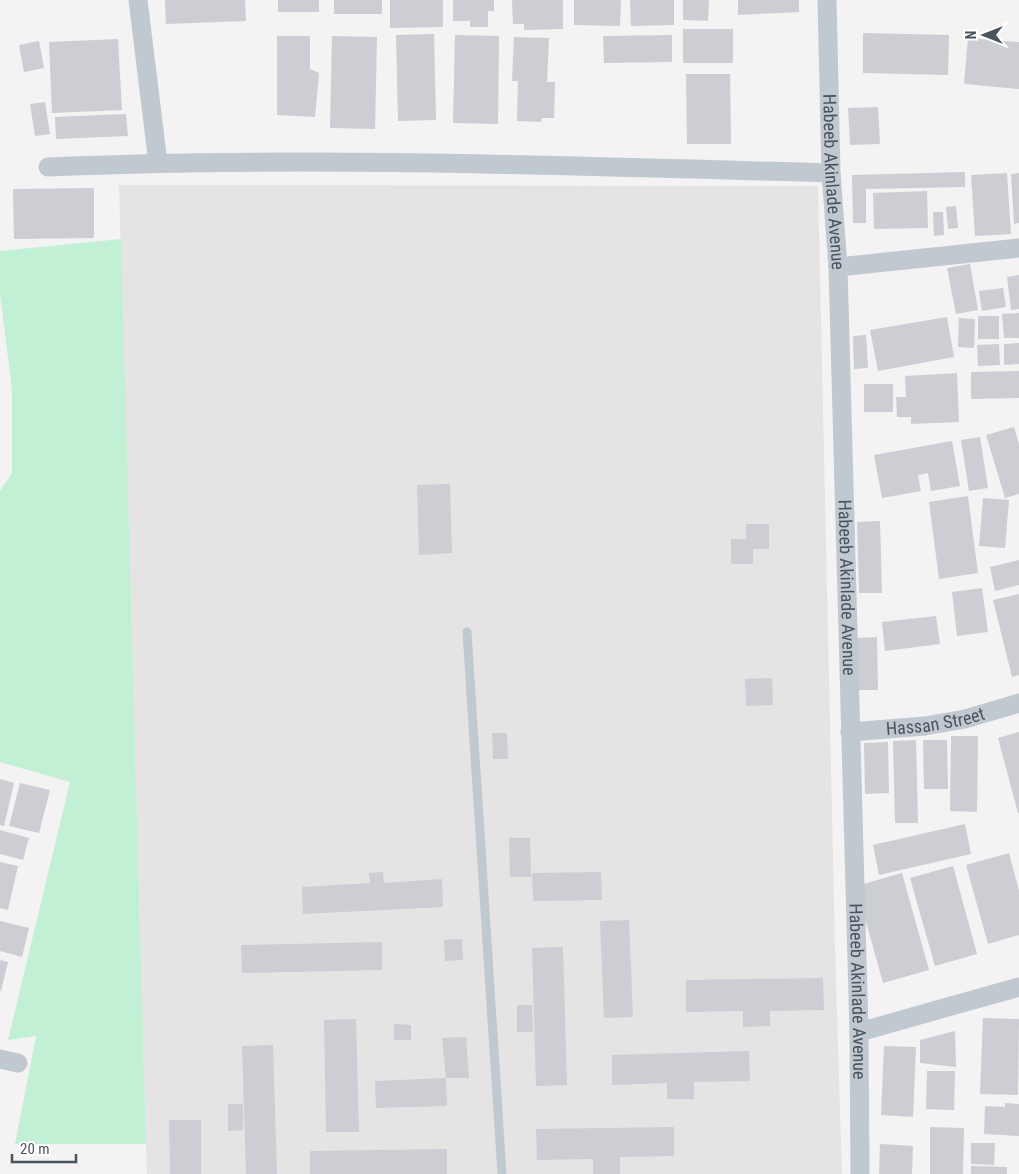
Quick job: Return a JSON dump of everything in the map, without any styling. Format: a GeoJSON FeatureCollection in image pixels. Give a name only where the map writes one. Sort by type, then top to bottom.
{"type":"FeatureCollection","features":[{"type":"Feature","properties":{"kind":"street"},"geometry":{"type":"LineString","coordinates":[[138,0],[158,163]]}},
{"type":"Feature","properties":{"kind":"street","name":"Habeeb Akinlade Avenue"},"geometry":{"type":"LineString","coordinates":[[826,0],[831,173],[838,267],[859,1032],[860,1174]]}},
{"type":"Feature","properties":{"kind":"street"},"geometry":{"type":"LineString","coordinates":[[48,167],[158,163],[496,164],[831,173]]}},
{"type":"Feature","properties":{"kind":"street"},"geometry":{"type":"LineString","coordinates":[[838,267],[1019,248]]}},
{"type":"Feature","properties":{"kind":"street","name":"Hassan Street"},"geometry":{"type":"LineString","coordinates":[[850,732],[949,722],[1019,703]]}},
{"type":"Feature","properties":{"kind":"street"},"geometry":{"type":"LineString","coordinates":[[859,1032],[1019,987]]}},
{"type":"Feature","properties":{"kind":"lane"},"geometry":{"type":"LineString","coordinates":[[467,632],[502,1174]]}},
{"type":"Feature","properties":{"kind":"shaded area"},"geometry":{"type":"Polygon","coordinates":[[[119,185],[818,186],[835,948],[842,1174],[147,1174],[119,185]]]}},
{"type":"Feature","properties":{"kind":"green space"},"geometry":{"type":"Polygon","coordinates":[[[121,239],[146,1144],[15,1144],[36,1036],[8,1040],[70,782],[0,762],[0,491],[12,473],[12,389],[0,295],[0,251],[121,239]]]}},
{"type":"Feature","properties":{"kind":"building"},"geometry":{"type":"Polygon","coordinates":[[[165,0],[245,0],[246,21],[166,24],[165,0]]]}},
{"type":"Feature","properties":{"kind":"building"},"geometry":{"type":"Polygon","coordinates":[[[278,0],[319,0],[319,12],[278,12],[278,0]]]}},
{"type":"Feature","properties":{"kind":"building"},"geometry":{"type":"Polygon","coordinates":[[[334,0],[382,0],[382,14],[334,14],[334,0]]]}},
{"type":"Feature","properties":{"kind":"building"},"geometry":{"type":"Polygon","coordinates":[[[390,0],[443,0],[443,27],[390,28],[390,0]]]}},
{"type":"Feature","properties":{"kind":"building"},"geometry":{"type":"Polygon","coordinates":[[[453,0],[494,0],[494,11],[488,11],[488,27],[470,27],[470,21],[453,21],[453,0]]]}},
{"type":"Feature","properties":{"kind":"building"},"geometry":{"type":"Polygon","coordinates":[[[512,0],[563,0],[563,29],[524,30],[524,24],[513,24],[512,0]]]}},
{"type":"Feature","properties":{"kind":"building"},"geometry":{"type":"Polygon","coordinates":[[[574,0],[621,0],[620,26],[574,25],[574,0]]]}},
{"type":"Feature","properties":{"kind":"building"},"geometry":{"type":"Polygon","coordinates":[[[630,0],[674,0],[674,25],[631,26],[630,0]]]}},
{"type":"Feature","properties":{"kind":"building"},"geometry":{"type":"Polygon","coordinates":[[[683,0],[709,0],[708,21],[683,20],[683,0]]]}},
{"type":"Feature","properties":{"kind":"building"},"geometry":{"type":"Polygon","coordinates":[[[738,0],[799,0],[799,12],[738,15],[738,0]]]}},
{"type":"Feature","properties":{"kind":"building"},"geometry":{"type":"Polygon","coordinates":[[[683,29],[733,29],[733,63],[683,63],[683,29]]]}},
{"type":"Feature","properties":{"kind":"building"},"geometry":{"type":"Polygon","coordinates":[[[863,33],[949,35],[948,75],[863,73],[863,33]]]}},
{"type":"Feature","properties":{"kind":"building"},"geometry":{"type":"Polygon","coordinates":[[[434,34],[436,120],[398,121],[396,35],[434,34]]]}},
{"type":"Feature","properties":{"kind":"building"},"geometry":{"type":"Polygon","coordinates":[[[455,35],[499,36],[498,124],[453,123],[455,35]]]}},
{"type":"Feature","properties":{"kind":"building"},"geometry":{"type":"Polygon","coordinates":[[[672,35],[672,62],[604,63],[603,36],[672,35]]]}},
{"type":"Feature","properties":{"kind":"building"},"geometry":{"type":"Polygon","coordinates":[[[277,36],[310,36],[310,69],[319,73],[315,117],[277,115],[277,36]]]}},
{"type":"Feature","properties":{"kind":"building"},"geometry":{"type":"Polygon","coordinates":[[[332,36],[377,37],[375,129],[330,128],[332,36]]]}},
{"type":"Feature","properties":{"kind":"building"},"geometry":{"type":"Polygon","coordinates":[[[514,37],[549,38],[547,82],[555,82],[554,118],[542,118],[541,122],[517,121],[518,81],[512,81],[514,37]]]}},
{"type":"Feature","properties":{"kind":"building"},"geometry":{"type":"Polygon","coordinates":[[[968,38],[1019,42],[1019,89],[964,84],[968,38]]]}},
{"type":"Feature","properties":{"kind":"building"},"geometry":{"type":"Polygon","coordinates":[[[118,39],[122,110],[52,113],[49,42],[118,39]]]}},
{"type":"Feature","properties":{"kind":"building"},"geometry":{"type":"Polygon","coordinates":[[[39,41],[44,68],[24,72],[19,45],[39,41]]]}},
{"type":"Feature","properties":{"kind":"building"},"geometry":{"type":"Polygon","coordinates":[[[686,74],[730,74],[731,144],[687,144],[686,74]]]}},
{"type":"Feature","properties":{"kind":"building"},"geometry":{"type":"Polygon","coordinates":[[[45,102],[50,134],[35,136],[30,104],[45,102]]]}},
{"type":"Feature","properties":{"kind":"building"},"geometry":{"type":"Polygon","coordinates":[[[878,107],[880,144],[850,145],[848,108],[878,107]]]}},
{"type":"Feature","properties":{"kind":"building"},"geometry":{"type":"Polygon","coordinates":[[[126,114],[128,136],[56,139],[55,117],[126,114]]]}},
{"type":"Feature","properties":{"kind":"building"},"geometry":{"type":"Polygon","coordinates":[[[965,172],[965,187],[866,189],[866,223],[853,223],[852,175],[965,172]]]}},
{"type":"Feature","properties":{"kind":"building"},"geometry":{"type":"Polygon","coordinates":[[[1007,173],[1011,234],[975,236],[971,175],[1007,173]]]}},
{"type":"Feature","properties":{"kind":"building"},"geometry":{"type":"Polygon","coordinates":[[[1019,173],[1019,223],[1014,224],[1011,174],[1019,173]]]}},
{"type":"Feature","properties":{"kind":"building"},"geometry":{"type":"Polygon","coordinates":[[[94,188],[94,238],[14,239],[13,189],[94,188]]]}},
{"type":"Feature","properties":{"kind":"building"},"geometry":{"type":"Polygon","coordinates":[[[927,191],[928,228],[874,229],[873,193],[927,191]]]}},
{"type":"Feature","properties":{"kind":"building"},"geometry":{"type":"Polygon","coordinates":[[[956,206],[958,228],[948,229],[946,207],[956,206]]]}},
{"type":"Feature","properties":{"kind":"building"},"geometry":{"type":"Polygon","coordinates":[[[933,212],[943,212],[944,235],[934,236],[933,212]]]}},
{"type":"Feature","properties":{"kind":"building"},"geometry":{"type":"Polygon","coordinates":[[[970,264],[978,310],[956,314],[947,268],[970,264]]]}},
{"type":"Feature","properties":{"kind":"building"},"geometry":{"type":"Polygon","coordinates":[[[1019,275],[1019,309],[1011,310],[1007,277],[1019,275]]]}},
{"type":"Feature","properties":{"kind":"building"},"geometry":{"type":"Polygon","coordinates":[[[1003,288],[1006,307],[982,311],[979,291],[1003,288]]]}},
{"type":"Feature","properties":{"kind":"building"},"geometry":{"type":"Polygon","coordinates":[[[1019,313],[1019,338],[1004,338],[1002,314],[1019,313]]]}},
{"type":"Feature","properties":{"kind":"building"},"geometry":{"type":"Polygon","coordinates":[[[978,316],[999,316],[999,339],[978,339],[978,316]]]}},
{"type":"Feature","properties":{"kind":"building"},"geometry":{"type":"Polygon","coordinates":[[[947,317],[954,357],[878,371],[870,330],[947,317]]]}},
{"type":"Feature","properties":{"kind":"building"},"geometry":{"type":"Polygon","coordinates":[[[959,318],[975,319],[974,348],[958,347],[959,318]]]}},
{"type":"Feature","properties":{"kind":"building"},"geometry":{"type":"Polygon","coordinates":[[[866,335],[868,368],[854,369],[853,336],[866,335]]]}},
{"type":"Feature","properties":{"kind":"building"},"geometry":{"type":"Polygon","coordinates":[[[1019,343],[1019,364],[1004,365],[1004,344],[1019,343]]]}},
{"type":"Feature","properties":{"kind":"building"},"geometry":{"type":"Polygon","coordinates":[[[999,344],[1000,365],[978,366],[977,345],[999,344]]]}},
{"type":"Feature","properties":{"kind":"building"},"geometry":{"type":"Polygon","coordinates":[[[1019,371],[1019,398],[971,399],[971,372],[1019,371]]]}},
{"type":"Feature","properties":{"kind":"building"},"geometry":{"type":"Polygon","coordinates":[[[957,373],[959,422],[911,424],[911,417],[897,417],[896,397],[906,397],[905,376],[957,373]]]}},
{"type":"Feature","properties":{"kind":"building"},"geometry":{"type":"Polygon","coordinates":[[[864,384],[893,384],[893,412],[864,412],[864,384]]]}},
{"type":"Feature","properties":{"kind":"building"},"geometry":{"type":"Polygon","coordinates":[[[1014,427],[1019,444],[1019,494],[1005,498],[986,435],[1014,427]]]}},
{"type":"Feature","properties":{"kind":"building"},"geometry":{"type":"Polygon","coordinates":[[[980,437],[988,488],[969,491],[961,440],[980,437]]]}},
{"type":"Feature","properties":{"kind":"building"},"geometry":{"type":"Polygon","coordinates":[[[952,441],[960,486],[931,491],[928,473],[918,475],[921,491],[882,498],[874,455],[952,441]]]}},
{"type":"Feature","properties":{"kind":"building"},"geometry":{"type":"Polygon","coordinates":[[[450,484],[452,553],[419,555],[417,485],[450,484]]]}},
{"type":"Feature","properties":{"kind":"building"},"geometry":{"type":"Polygon","coordinates":[[[968,496],[978,573],[939,579],[929,502],[968,496]]]}},
{"type":"Feature","properties":{"kind":"building"},"geometry":{"type":"Polygon","coordinates":[[[983,498],[1009,500],[1005,548],[979,546],[983,498]]]}},
{"type":"Feature","properties":{"kind":"building"},"geometry":{"type":"Polygon","coordinates":[[[880,521],[882,593],[859,593],[857,522],[880,521]]]}},
{"type":"Feature","properties":{"kind":"building"},"geometry":{"type":"Polygon","coordinates":[[[746,524],[769,524],[769,549],[753,549],[753,564],[731,564],[731,539],[746,539],[746,524]]]}},
{"type":"Feature","properties":{"kind":"building"},"geometry":{"type":"Polygon","coordinates":[[[1019,560],[1019,585],[995,591],[990,567],[1019,560]]]}},
{"type":"Feature","properties":{"kind":"building"},"geometry":{"type":"Polygon","coordinates":[[[982,588],[988,632],[957,636],[952,592],[982,588]]]}},
{"type":"Feature","properties":{"kind":"building"},"geometry":{"type":"Polygon","coordinates":[[[1019,594],[1019,675],[1012,677],[993,600],[1019,594]]]}},
{"type":"Feature","properties":{"kind":"building"},"geometry":{"type":"Polygon","coordinates":[[[936,616],[940,644],[885,651],[882,622],[936,616]]]}},
{"type":"Feature","properties":{"kind":"building"},"geometry":{"type":"Polygon","coordinates":[[[877,637],[878,690],[858,690],[857,638],[877,637]]]}},
{"type":"Feature","properties":{"kind":"building"},"geometry":{"type":"Polygon","coordinates":[[[772,678],[773,705],[746,706],[745,679],[772,678]]]}},
{"type":"Feature","properties":{"kind":"building"},"geometry":{"type":"Polygon","coordinates":[[[1019,732],[1019,813],[1018,813],[998,738],[1019,732]]]}},
{"type":"Feature","properties":{"kind":"building"},"geometry":{"type":"Polygon","coordinates":[[[492,733],[507,733],[508,759],[493,759],[492,733]]]}},
{"type":"Feature","properties":{"kind":"building"},"geometry":{"type":"Polygon","coordinates":[[[951,736],[978,736],[977,812],[950,811],[951,736]]]}},
{"type":"Feature","properties":{"kind":"building"},"geometry":{"type":"Polygon","coordinates":[[[916,740],[918,823],[895,823],[893,741],[916,740]]]}},
{"type":"Feature","properties":{"kind":"building"},"geometry":{"type":"Polygon","coordinates":[[[923,740],[947,740],[948,789],[924,789],[923,740]]]}},
{"type":"Feature","properties":{"kind":"building"},"geometry":{"type":"Polygon","coordinates":[[[888,742],[889,793],[865,794],[864,743],[888,742]]]}},
{"type":"Feature","properties":{"kind":"building"},"geometry":{"type":"Polygon","coordinates":[[[0,779],[14,783],[4,826],[0,825],[0,779]]]}},
{"type":"Feature","properties":{"kind":"building"},"geometry":{"type":"Polygon","coordinates":[[[20,783],[50,790],[39,833],[9,826],[20,783]]]}},
{"type":"Feature","properties":{"kind":"building"},"geometry":{"type":"Polygon","coordinates":[[[965,824],[971,854],[879,875],[873,845],[965,824]]]}},
{"type":"Feature","properties":{"kind":"building"},"geometry":{"type":"Polygon","coordinates":[[[0,830],[29,838],[23,860],[0,854],[0,830]]]}},
{"type":"Feature","properties":{"kind":"building"},"geometry":{"type":"Polygon","coordinates":[[[509,838],[530,838],[531,877],[510,877],[509,838]]]}},
{"type":"Feature","properties":{"kind":"building"},"geometry":{"type":"Polygon","coordinates":[[[1009,853],[1019,891],[1019,935],[988,944],[966,865],[1009,853]]]}},
{"type":"Feature","properties":{"kind":"building"},"geometry":{"type":"Polygon","coordinates":[[[0,862],[18,866],[8,910],[0,908],[0,862]]]}},
{"type":"Feature","properties":{"kind":"building"},"geometry":{"type":"Polygon","coordinates":[[[953,866],[977,954],[935,966],[910,878],[953,866]]]}},
{"type":"Feature","properties":{"kind":"building"},"geometry":{"type":"Polygon","coordinates":[[[383,872],[384,883],[442,879],[443,907],[303,914],[302,887],[370,883],[369,873],[383,872]]]}},
{"type":"Feature","properties":{"kind":"building"},"geometry":{"type":"Polygon","coordinates":[[[601,872],[602,900],[533,901],[532,873],[601,872]]]}},
{"type":"Feature","properties":{"kind":"building"},"geometry":{"type":"Polygon","coordinates":[[[902,873],[929,970],[883,983],[856,886],[902,873]]]}},
{"type":"Feature","properties":{"kind":"building"},"geometry":{"type":"Polygon","coordinates":[[[629,920],[633,1017],[604,1018],[600,921],[629,920]]]}},
{"type":"Feature","properties":{"kind":"building"},"geometry":{"type":"Polygon","coordinates":[[[0,921],[29,928],[22,957],[0,951],[0,921]]]}},
{"type":"Feature","properties":{"kind":"building"},"geometry":{"type":"Polygon","coordinates":[[[462,939],[463,960],[445,961],[444,940],[462,939]]]}},
{"type":"Feature","properties":{"kind":"building"},"geometry":{"type":"Polygon","coordinates":[[[382,942],[382,970],[242,973],[241,945],[382,942]]]}},
{"type":"Feature","properties":{"kind":"building"},"geometry":{"type":"Polygon","coordinates":[[[563,947],[567,1085],[536,1086],[532,948],[563,947]]]}},
{"type":"Feature","properties":{"kind":"building"},"geometry":{"type":"Polygon","coordinates":[[[0,960],[8,962],[1,991],[0,991],[0,960]]]}},
{"type":"Feature","properties":{"kind":"building"},"geometry":{"type":"Polygon","coordinates":[[[823,978],[824,1010],[770,1011],[770,1026],[743,1027],[743,1011],[686,1012],[686,980],[823,978]]]}},
{"type":"Feature","properties":{"kind":"building"},"geometry":{"type":"Polygon","coordinates":[[[517,1005],[532,1005],[533,1032],[517,1032],[517,1005]]]}},
{"type":"Feature","properties":{"kind":"building"},"geometry":{"type":"Polygon","coordinates":[[[983,1018],[1019,1019],[1018,1095],[980,1094],[983,1018]]]}},
{"type":"Feature","properties":{"kind":"building"},"geometry":{"type":"Polygon","coordinates":[[[356,1019],[359,1132],[326,1132],[324,1020],[356,1019]]]}},
{"type":"Feature","properties":{"kind":"building"},"geometry":{"type":"Polygon","coordinates":[[[394,1024],[411,1025],[411,1040],[394,1040],[394,1024]]]}},
{"type":"Feature","properties":{"kind":"building"},"geometry":{"type":"Polygon","coordinates":[[[955,1031],[956,1067],[920,1063],[920,1040],[955,1031]]]}},
{"type":"Feature","properties":{"kind":"building"},"geometry":{"type":"Polygon","coordinates":[[[466,1037],[469,1078],[446,1078],[442,1038],[466,1037]]]}},
{"type":"Feature","properties":{"kind":"building"},"geometry":{"type":"Polygon","coordinates":[[[273,1045],[277,1174],[246,1174],[242,1046],[273,1045]]]}},
{"type":"Feature","properties":{"kind":"building"},"geometry":{"type":"Polygon","coordinates":[[[884,1046],[916,1047],[913,1117],[881,1115],[884,1046]]]}},
{"type":"Feature","properties":{"kind":"building"},"geometry":{"type":"Polygon","coordinates":[[[749,1051],[750,1081],[694,1082],[694,1099],[667,1099],[667,1083],[612,1085],[612,1055],[749,1051]]]}},
{"type":"Feature","properties":{"kind":"building"},"geometry":{"type":"Polygon","coordinates":[[[927,1071],[955,1071],[954,1110],[926,1109],[927,1071]]]}},
{"type":"Feature","properties":{"kind":"building"},"geometry":{"type":"Polygon","coordinates":[[[446,1078],[447,1106],[376,1108],[375,1081],[446,1078]]]}},
{"type":"Feature","properties":{"kind":"building"},"geometry":{"type":"Polygon","coordinates":[[[1005,1103],[1019,1104],[1019,1136],[984,1134],[985,1106],[1005,1107],[1005,1103]]]}},
{"type":"Feature","properties":{"kind":"building"},"geometry":{"type":"Polygon","coordinates":[[[228,1104],[243,1104],[243,1130],[228,1131],[228,1104]]]}},
{"type":"Feature","properties":{"kind":"building"},"geometry":{"type":"Polygon","coordinates":[[[169,1120],[201,1120],[201,1174],[170,1174],[169,1120]]]}},
{"type":"Feature","properties":{"kind":"building"},"geometry":{"type":"Polygon","coordinates":[[[674,1127],[674,1156],[620,1157],[620,1174],[593,1174],[593,1159],[537,1160],[536,1129],[674,1127]]]}},
{"type":"Feature","properties":{"kind":"building"},"geometry":{"type":"Polygon","coordinates":[[[930,1127],[964,1128],[963,1174],[930,1174],[930,1127]]]}},
{"type":"Feature","properties":{"kind":"building"},"geometry":{"type":"Polygon","coordinates":[[[971,1143],[995,1143],[994,1165],[971,1164],[971,1143]]]}},
{"type":"Feature","properties":{"kind":"building"},"geometry":{"type":"Polygon","coordinates":[[[880,1144],[913,1146],[912,1174],[879,1174],[880,1144]]]}},
{"type":"Feature","properties":{"kind":"building"},"geometry":{"type":"Polygon","coordinates":[[[447,1149],[447,1174],[310,1174],[310,1151],[447,1149]]]}},
{"type":"Feature","properties":{"kind":"building"},"geometry":{"type":"Polygon","coordinates":[[[971,1166],[1007,1167],[1007,1174],[971,1174],[971,1166]]]}}]}
